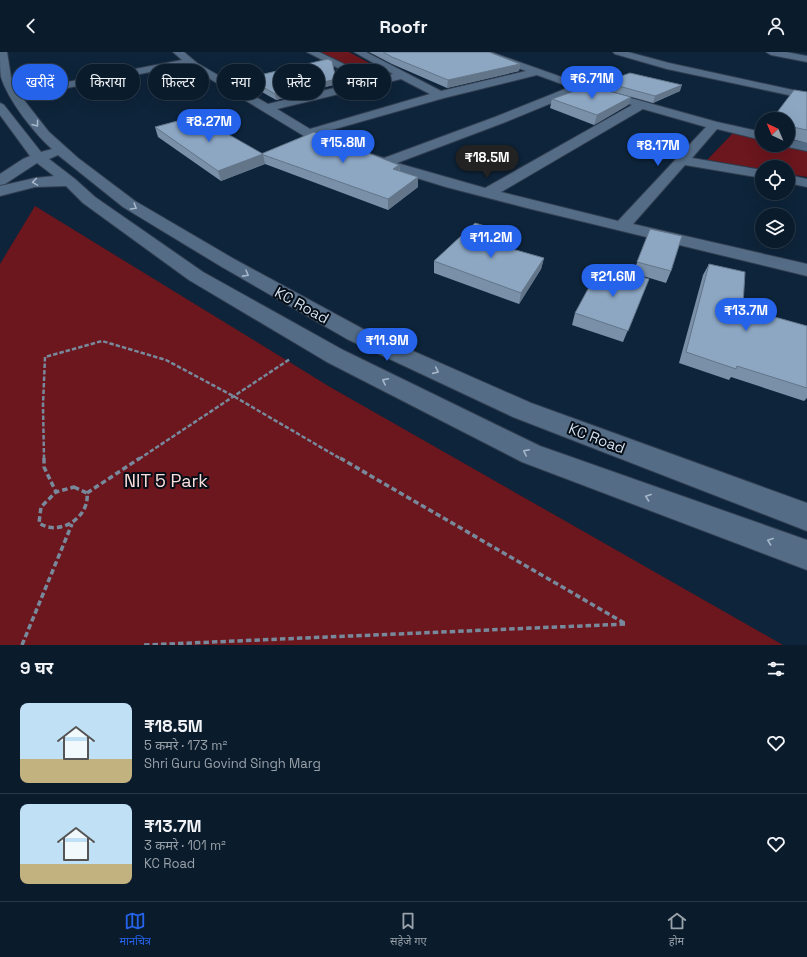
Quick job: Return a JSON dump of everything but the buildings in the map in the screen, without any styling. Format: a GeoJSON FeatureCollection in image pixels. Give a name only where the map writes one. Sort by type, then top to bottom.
{"type":"FeatureCollection","features":[{"type":"Feature","properties":{"kind":"street"},"geometry":{"type":"LineString","coordinates":[[2,52],[8,101],[39,151],[89,200],[196,276],[313,343],[531,454],[807,555]]}},
{"type":"Feature","properties":{"kind":"street"},"geometry":{"type":"LineString","coordinates":[[312,52],[336,64]]}},
{"type":"Feature","properties":{"kind":"street"},"geometry":{"type":"LineString","coordinates":[[359,52],[440,95]]}},
{"type":"Feature","properties":{"kind":"street"},"geometry":{"type":"LineString","coordinates":[[482,52],[580,87],[714,125],[755,134]]}},
{"type":"Feature","properties":{"kind":"street"},"geometry":{"type":"LineString","coordinates":[[618,52],[667,66],[807,96]]}},
{"type":"Feature","properties":{"kind":"street"},"geometry":{"type":"LineString","coordinates":[[770,52],[807,59]]}},
{"type":"Feature","properties":{"kind":"street"},"geometry":{"type":"LineString","coordinates":[[8,101],[183,57],[309,133],[396,168],[622,227],[807,270]]}},
{"type":"Feature","properties":{"kind":"street"},"geometry":{"type":"LineString","coordinates":[[309,133],[440,95],[536,72]]}},
{"type":"Feature","properties":{"kind":"street"},"geometry":{"type":"LineString","coordinates":[[391,78],[403,75]]}},
{"type":"Feature","properties":{"kind":"street"},"geometry":{"type":"LineString","coordinates":[[383,163],[499,120],[580,87]]}},
{"type":"Feature","properties":{"kind":"street"},"geometry":{"type":"LineString","coordinates":[[267,108],[333,92]]}},
{"type":"Feature","properties":{"kind":"street"},"geometry":{"type":"LineString","coordinates":[[488,193],[643,104]]}},
{"type":"Feature","properties":{"kind":"street"},"geometry":{"type":"LineString","coordinates":[[622,227],[714,125]]}},
{"type":"Feature","properties":{"kind":"street"},"geometry":{"type":"LineString","coordinates":[[795,144],[807,147]]}},
{"type":"Feature","properties":{"kind":"street"},"geometry":{"type":"LineString","coordinates":[[0,181],[28,162],[39,151]]}},
{"type":"Feature","properties":{"kind":"street","name":"KC Road"},"geometry":{"type":"LineString","coordinates":[[39,151],[73,161],[129,204],[228,263],[354,334],[522,410],[807,517]]}},
{"type":"Feature","properties":{"kind":"street"},"geometry":{"type":"LineString","coordinates":[[682,160],[755,173]]}},
{"type":"Feature","properties":{"kind":"street"},"geometry":{"type":"LineString","coordinates":[[0,191],[35,182],[59,180],[70,182]]}},
{"type":"Feature","properties":{"kind":"street"},"geometry":{"type":"LineString","coordinates":[[795,180],[807,182]]}},
{"type":"Feature","properties":{"kind":"path"},"geometry":{"type":"LineString","coordinates":[[56,492],[44,467],[43,405],[45,357],[102,341],[166,360],[235,397],[626,624],[144,645]]}},
{"type":"Feature","properties":{"kind":"path"},"geometry":{"type":"LineString","coordinates":[[87,493],[235,397],[313,343]]}},
{"type":"Feature","properties":{"kind":"path"},"geometry":{"type":"LineString","coordinates":[[22,645],[72,523],[86,508],[89,497],[87,493],[74,487],[56,492],[41,507],[39,523],[52,530],[72,523]]}},
{"type":"Feature","properties":{"kind":"green space"},"geometry":{"type":"Polygon","coordinates":[[[320,52],[349,52],[371,64],[344,64],[320,52]]]}},
{"type":"Feature","properties":{"kind":"green space"},"geometry":{"type":"Polygon","coordinates":[[[733,133],[755,138],[755,152],[795,152],[795,148],[807,151],[807,177],[795,175],[795,160],[755,160],[755,168],[707,160],[733,133]]]}},
{"type":"Feature","properties":{"kind":"green space","name":"NIT 5 Park"},"geometry":{"type":"Polygon","coordinates":[[[35,206],[330,387],[783,645],[0,645],[0,264],[35,206]]]}}]}
